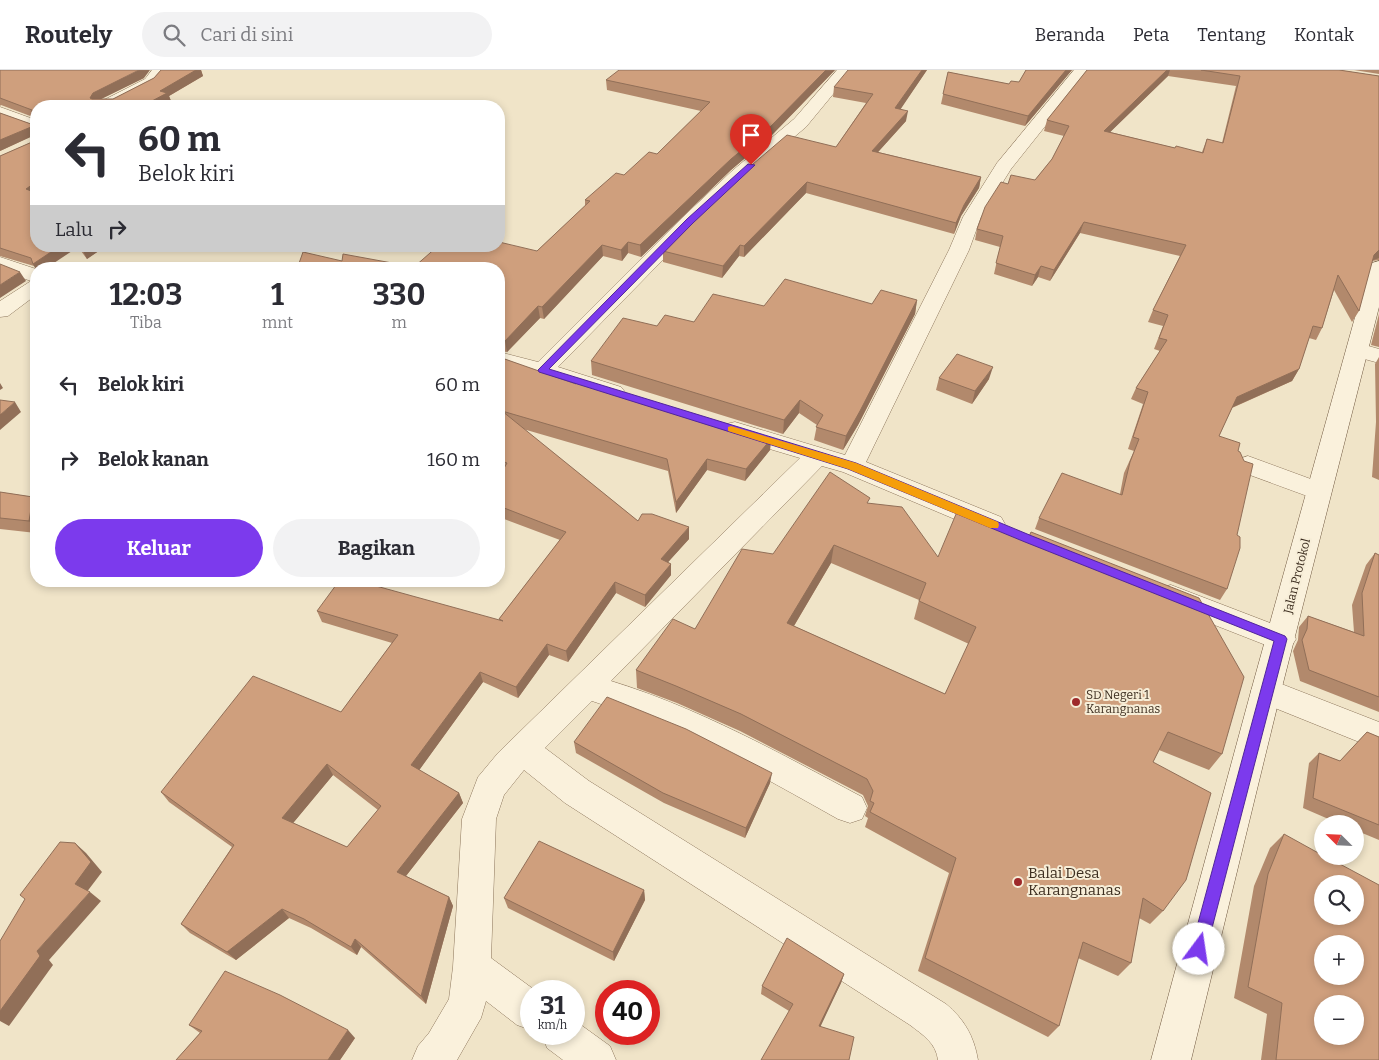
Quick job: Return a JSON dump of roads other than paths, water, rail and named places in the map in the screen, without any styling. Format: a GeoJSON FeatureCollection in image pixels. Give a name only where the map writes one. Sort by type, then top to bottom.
{"type":"FeatureCollection","features":[{"type":"Feature","properties":{"kind":"street"},"geometry":{"type":"LineString","coordinates":[[116,100],[151,82],[160,70]]}},
{"type":"Feature","properties":{"kind":"street"},"geometry":{"type":"LineString","coordinates":[[543,370],[690,221],[738,175],[800,123],[844,70]]}},
{"type":"Feature","properties":{"kind":"street"},"geometry":{"type":"LineString","coordinates":[[852,466],[959,250],[972,217],[1002,167],[1082,70]]}},
{"type":"Feature","properties":{"kind":"street"},"geometry":{"type":"LineString","coordinates":[[0,112],[30,124]]}},
{"type":"Feature","properties":{"kind":"street"},"geometry":{"type":"LineString","coordinates":[[0,263],[30,274]]}},
{"type":"Feature","properties":{"kind":"street","name":"Jalan Protokol"},"geometry":{"type":"LineString","coordinates":[[1170,1060],[1318,491],[1368,353],[1379,267]]}},
{"type":"Feature","properties":{"kind":"street"},"geometry":{"type":"LineString","coordinates":[[0,311],[30,290]]}},
{"type":"Feature","properties":{"kind":"street"},"geometry":{"type":"LineString","coordinates":[[505,360],[543,370],[637,400]]}},
{"type":"Feature","properties":{"kind":"street"},"geometry":{"type":"LineString","coordinates":[[713,423],[852,466],[1011,532]]}},
{"type":"Feature","properties":{"kind":"street"},"geometry":{"type":"LineString","coordinates":[[432,1060],[443,1047],[467,1004],[472,967],[479,819],[490,788],[509,763],[817,456]]}},
{"type":"Feature","properties":{"kind":"street"},"geometry":{"type":"LineString","coordinates":[[1248,465],[1318,491]]}},
{"type":"Feature","properties":{"kind":"street"},"geometry":{"type":"LineString","coordinates":[[1153,588],[1281,639]]}},
{"type":"Feature","properties":{"kind":"street"},"geometry":{"type":"LineString","coordinates":[[586,686],[640,704],[695,728],[768,763],[850,808]]}},
{"type":"Feature","properties":{"kind":"street"},"geometry":{"type":"LineString","coordinates":[[1266,691],[1379,736]]}},
{"type":"Feature","properties":{"kind":"street"},"geometry":{"type":"LineString","coordinates":[[523,750],[577,792],[890,990],[944,1027],[952,1039],[958,1060]]}},
{"type":"Feature","properties":{"kind":"street"},"geometry":{"type":"LineString","coordinates":[[472,967],[520,1003]]}},
{"type":"Feature","properties":{"kind":"street"},"geometry":{"type":"LineString","coordinates":[[576,1045],[596,1060]]}},
{"type":"Feature","properties":{"kind":"place","name":"SD Negeri 1 Karangnanas"},"geometry":{"type":"Point","coordinates":[1076,702]}},
{"type":"Feature","properties":{"kind":"place","name":"Balai Desa Karangnanas"},"geometry":{"type":"Point","coordinates":[1018,882]}}]}
